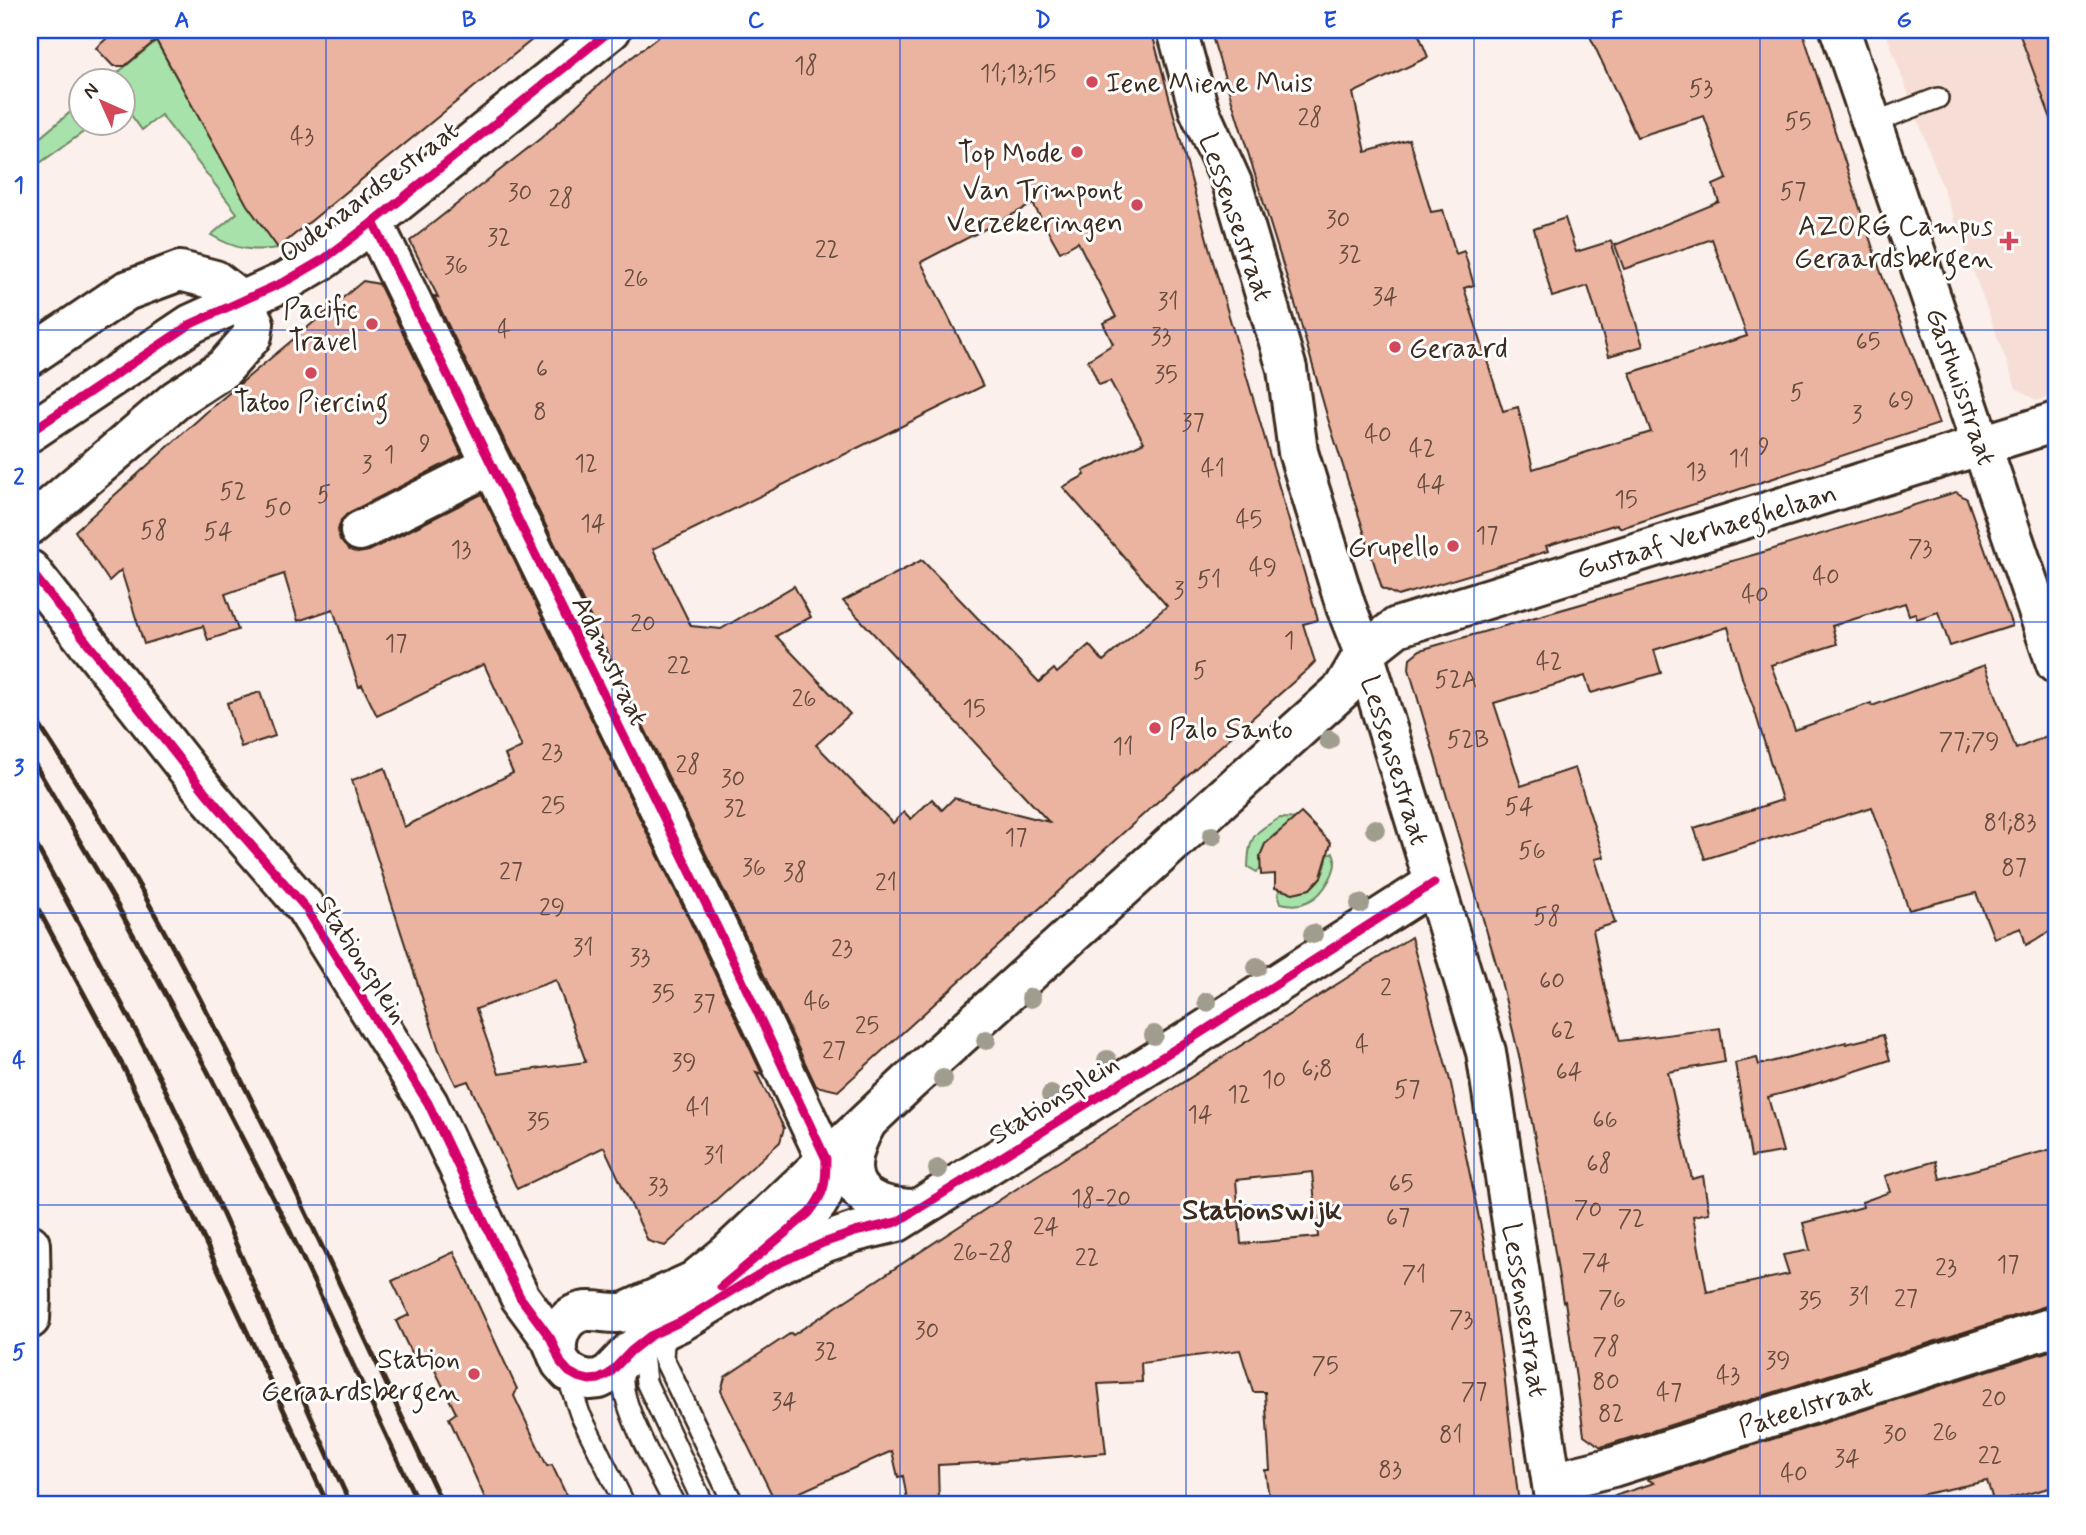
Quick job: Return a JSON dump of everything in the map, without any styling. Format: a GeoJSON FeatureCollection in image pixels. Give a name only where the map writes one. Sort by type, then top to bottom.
{"type":"FeatureCollection","features":[{"type":"Feature","properties":{"kind":"street","name":"Oudenaardsestraat"},"geometry":{"type":"LineString","coordinates":[[31,431],[191,324],[288,280],[324,259],[611,30]]}},
{"type":"Feature","properties":{"kind":"street","name":"Lessensestraat"},"geometry":{"type":"LineString","coordinates":[[1177,30],[1199,110],[1236,196],[1287,369],[1298,452],[1346,607],[1364,653],[1486,1052],[1554,1494]]}},
{"type":"Feature","properties":{"kind":"street","name":"Gasthuisstraat"},"geometry":{"type":"LineString","coordinates":[[1840,30],[2056,664]]}},
{"type":"Feature","properties":{"kind":"street","name":"Adamstraat"},"geometry":{"type":"LineString","coordinates":[[373,222],[726,945],[808,1119]]}},
{"type":"Feature","properties":{"kind":"street"},"geometry":{"type":"LineString","coordinates":[[30,356],[126,291],[180,271],[215,280],[242,301],[254,323],[252,336],[224,368],[177,399],[30,525]]}},
{"type":"Feature","properties":{"kind":"street","name":"Gustaaf Verhaeghelaan"},"geometry":{"type":"LineString","coordinates":[[1364,653],[1397,627],[2056,422]]}},
{"type":"Feature","properties":{"kind":"street"},"geometry":{"type":"LineString","coordinates":[[360,531],[491,465]]}},
{"type":"Feature","properties":{"kind":"street","name":"Stationsplein"},"geometry":{"type":"LineString","coordinates":[[30,569],[206,793],[305,907],[428,1103],[520,1297],[560,1347]]}},
{"type":"Feature","properties":{"kind":"street"},"geometry":{"type":"LineString","coordinates":[[636,1351],[589,1380],[569,1372],[560,1347],[570,1317],[591,1311],[626,1312],[694,1281],[727,1254],[973,1023],[1343,690],[1364,653]]}},
{"type":"Feature","properties":{"kind":"street","name":"Stationsplein"},"geometry":{"type":"LineString","coordinates":[[636,1351],[771,1267],[823,1242],[897,1222],[1202,1032],[1434,883]]}},
{"type":"Feature","properties":{"kind":"street","name":"Stationsplein"},"geometry":{"type":"LineString","coordinates":[[636,1351],[809,1213],[821,1199],[826,1183],[826,1159],[808,1119]]}},
{"type":"Feature","properties":{"kind":"street"},"geometry":{"type":"LineString","coordinates":[[867,1123],[851,1157],[855,1183],[863,1194],[883,1206],[917,1209]]}},
{"type":"Feature","properties":{"kind":"street"},"geometry":{"type":"LineString","coordinates":[[30,1244],[30,1318]]}},
{"type":"Feature","properties":{"kind":"street","name":"Stationsplein"},"geometry":{"type":"LineString","coordinates":[[602,1313],[612,1317],[620,1326],[626,1347],[636,1351]]}},
{"type":"Feature","properties":{"kind":"street","name":"Pateelstraat"},"geometry":{"type":"LineString","coordinates":[[1554,1494],[1613,1468],[2056,1326]]}},
{"type":"Feature","properties":{"kind":"lane"},"geometry":{"type":"LineString","coordinates":[[1872,123],[1938,98]]}},
{"type":"Feature","properties":{"kind":"lane","name":"Stationsplein"},"geometry":{"type":"LineString","coordinates":[[580,1414],[583,1393],[636,1351],[670,1333],[664,1345],[663,1357],[734,1505]]}},
{"type":"Feature","properties":{"kind":"lane","name":"Stationsplein"},"geometry":{"type":"LineString","coordinates":[[560,1347],[580,1414],[625,1505]]}},
{"type":"Feature","properties":{"kind":"lane","name":"Stationsplein"},"geometry":{"type":"LineString","coordinates":[[636,1351],[624,1370],[625,1392],[635,1422],[675,1505]]}},
{"type":"Feature","properties":{"kind":"lane","name":"Stationsplein"},"geometry":{"type":"LineString","coordinates":[[636,1351],[643,1353],[646,1382],[704,1505]]}},
{"type":"Feature","properties":{"kind":"shaded area","name":"AZORG Campus Geraardsbergen"},"geometry":{"type":"Polygon","coordinates":[[[1885,30],[2056,30],[2056,395],[2037,401],[2016,388],[1885,30]]]}},
{"type":"Feature","properties":{"kind":"green space"},"geometry":{"type":"Polygon","coordinates":[[[156,41],[278,248],[243,248],[211,235],[237,213],[161,115],[142,130],[136,122],[136,66],[126,66],[156,41]]]}},
{"type":"Feature","properties":{"kind":"green space"},"geometry":{"type":"Polygon","coordinates":[[[66,116],[66,136],[78,136],[30,170],[30,146],[66,116]]]}},
{"type":"Feature","properties":{"kind":"green space"},"geometry":{"type":"Polygon","coordinates":[[[1280,818],[1304,819],[1316,828],[1312,832],[1296,828],[1279,831],[1265,847],[1261,868],[1257,872],[1248,867],[1251,842],[1258,832],[1280,818]]]}},
{"type":"Feature","properties":{"kind":"green space"},"geometry":{"type":"Polygon","coordinates":[[[1333,853],[1333,873],[1320,893],[1302,904],[1281,903],[1278,893],[1281,890],[1303,891],[1313,886],[1324,872],[1328,855],[1333,853]]]}},
{"type":"Feature","properties":{"kind":"building"},"geometry":{"type":"Polygon","coordinates":[[[116,30],[544,30],[278,248],[247,205],[156,40],[125,66],[113,66],[96,48],[116,30]]]}},
{"type":"Feature","properties":{"kind":"building"},"geometry":{"type":"Polygon","coordinates":[[[667,30],[1149,30],[1212,258],[1318,620],[1303,624],[1315,662],[1308,669],[838,1091],[816,1086],[740,924],[434,296],[438,297],[410,241],[541,138],[613,72],[667,30]],[[1033,204],[921,262],[983,386],[653,549],[691,626],[721,629],[794,586],[811,617],[776,636],[850,714],[816,745],[893,823],[904,812],[911,819],[932,799],[942,810],[954,798],[1049,822],[843,601],[922,560],[1039,682],[1054,669],[1057,673],[1089,645],[1103,661],[1167,606],[1063,487],[1085,475],[1083,471],[1144,442],[1110,381],[1099,385],[1088,360],[1113,344],[1103,323],[1116,317],[1078,242],[1060,252],[1033,204]]]}},
{"type":"Feature","properties":{"kind":"building"},"geometry":{"type":"Polygon","coordinates":[[[1210,30],[1417,30],[1428,57],[1353,93],[1366,152],[1409,139],[1431,212],[1443,210],[1456,254],[1464,251],[1474,285],[1464,288],[1503,411],[1518,407],[1533,469],[1651,432],[1630,373],[1747,336],[1712,239],[1624,269],[1615,245],[1719,202],[1713,185],[1727,179],[1704,116],[1637,137],[1587,30],[1802,30],[1880,270],[1939,424],[1621,528],[1617,524],[1546,546],[1548,551],[1398,596],[1382,588],[1210,30]]]}},
{"type":"Feature","properties":{"kind":"building"},"geometry":{"type":"Polygon","coordinates":[[[2018,30],[2056,30],[2056,123],[2053,124],[2018,30]]]}},
{"type":"Feature","properties":{"kind":"building"},"geometry":{"type":"Polygon","coordinates":[[[1565,218],[1576,252],[1611,241],[1643,346],[1609,356],[1588,286],[1552,297],[1534,229],[1565,218]]]}},
{"type":"Feature","properties":{"kind":"building"},"geometry":{"type":"Polygon","coordinates":[[[363,281],[379,284],[462,455],[350,512],[341,520],[338,530],[340,540],[349,550],[358,553],[369,551],[482,494],[700,942],[762,1074],[756,1072],[784,1128],[780,1142],[665,1246],[648,1241],[604,1147],[517,1189],[468,1081],[456,1085],[439,1050],[352,780],[385,768],[404,827],[513,773],[505,755],[522,747],[484,664],[377,716],[362,685],[359,687],[333,609],[298,621],[284,574],[225,594],[238,630],[208,640],[203,626],[144,644],[121,570],[109,581],[75,531],[211,408],[363,281]],[[556,980],[476,1009],[499,1074],[586,1062],[556,980]]]}},
{"type":"Feature","properties":{"kind":"building"},"geometry":{"type":"Polygon","coordinates":[[[1956,492],[1967,499],[2012,626],[1950,646],[1938,612],[1917,619],[1915,613],[1909,615],[1905,603],[1832,626],[1837,644],[1771,665],[1795,730],[1871,703],[1872,706],[1985,665],[2016,749],[2049,735],[2056,755],[2056,928],[2026,945],[2021,928],[1994,938],[1976,893],[1909,910],[1872,807],[1705,859],[1694,828],[1782,800],[1728,627],[1654,650],[1661,673],[1591,693],[1585,676],[1494,703],[1521,786],[1575,768],[1604,857],[1595,859],[1615,923],[1593,930],[1620,1041],[1720,1028],[1725,1062],[1668,1072],[1692,1179],[1703,1176],[1709,1213],[1693,1216],[1707,1292],[1789,1274],[1783,1255],[1810,1250],[1803,1223],[1863,1207],[1862,1202],[1890,1192],[1885,1176],[1936,1161],[1940,1179],[2056,1148],[2056,1305],[1601,1447],[1584,1435],[1565,1301],[1563,1302],[1520,1060],[1499,973],[1409,669],[1410,658],[1420,650],[1767,551],[1956,492]]]}},
{"type":"Feature","properties":{"kind":"building"},"geometry":{"type":"Polygon","coordinates":[[[260,692],[275,736],[241,747],[227,703],[260,692]]]}},
{"type":"Feature","properties":{"kind":"building"},"geometry":{"type":"Polygon","coordinates":[[[1301,813],[1331,843],[1321,877],[1310,889],[1293,893],[1275,888],[1275,874],[1261,875],[1260,856],[1265,844],[1301,813]]]}},
{"type":"Feature","properties":{"kind":"building"},"geometry":{"type":"Polygon","coordinates":[[[1411,937],[1451,1084],[1484,1242],[1504,1373],[1519,1505],[1270,1505],[1265,1470],[1270,1470],[1265,1392],[1253,1392],[1240,1350],[1141,1363],[1142,1382],[1098,1384],[1106,1453],[938,1465],[939,1505],[908,1505],[903,1476],[898,1477],[892,1451],[776,1503],[721,1391],[725,1377],[1411,937]],[[1312,1172],[1236,1180],[1241,1244],[1318,1237],[1312,1172]]]}},
{"type":"Feature","properties":{"kind":"building"},"geometry":{"type":"Polygon","coordinates":[[[1883,1035],[1890,1060],[1768,1097],[1783,1152],[1751,1157],[1735,1063],[1757,1058],[1759,1065],[1883,1035]]]}},
{"type":"Feature","properties":{"kind":"building","name":"Station Geraardsbergen"},"geometry":{"type":"Polygon","coordinates":[[[454,1252],[517,1389],[514,1396],[547,1466],[552,1465],[571,1505],[488,1505],[449,1418],[456,1413],[426,1352],[414,1359],[396,1321],[409,1315],[392,1281],[454,1252]]]}},
{"type":"Feature","properties":{"kind":"building"},"geometry":{"type":"Polygon","coordinates":[[[2056,1349],[2056,1486],[1994,1503],[1987,1481],[1915,1496],[1916,1505],[1609,1505],[1608,1498],[1654,1483],[1647,1479],[2056,1349]]]}},
{"type":"Feature","properties":{"kind":"railway"},"geometry":{"type":"LineString","coordinates":[[30,711],[115,845],[183,966],[298,1195],[443,1505]]}},
{"type":"Feature","properties":{"kind":"railway"},"geometry":{"type":"LineString","coordinates":[[30,756],[117,905],[208,1072],[288,1227],[419,1505]]}},
{"type":"Feature","properties":{"kind":"railway"},"geometry":{"type":"LineString","coordinates":[[30,834],[167,1093],[215,1195],[351,1505]]}},
{"type":"Feature","properties":{"kind":"railway"},"geometry":{"type":"LineString","coordinates":[[30,894],[125,1070],[328,1505]]}},
{"type":"Feature","properties":{"kind":"cycle path"},"geometry":{"type":"LineString","coordinates":[[30,432],[191,324],[288,280],[324,259],[611,30]]}},
{"type":"Feature","properties":{"kind":"cycle path"},"geometry":{"type":"LineString","coordinates":[[373,222],[720,933],[826,1159],[824,1188],[809,1213],[721,1287]]}},
{"type":"Feature","properties":{"kind":"cycle path"},"geometry":{"type":"LineString","coordinates":[[30,570],[206,793],[305,907],[428,1103],[520,1297],[551,1339],[561,1363],[569,1372],[589,1380],[609,1374],[650,1336],[682,1321],[771,1267],[823,1243],[897,1222],[1191,1039],[1434,883]]}},
{"type":"Feature","properties":{"kind":"place","name":"Iene Miene Muis"},"geometry":{"type":"Point","coordinates":[1092,82]}},
{"type":"Feature","properties":{"kind":"place","name":"Top Mode"},"geometry":{"type":"Point","coordinates":[1077,152]}},
{"type":"Feature","properties":{"kind":"place","name":"Van Trimpont Verzekeringen"},"geometry":{"type":"Point","coordinates":[1137,205]}},
{"type":"Feature","properties":{"kind":"place","name":"AZORG Campus Geraardsbergen"},"geometry":{"type":"Point","coordinates":[2009,241]}},
{"type":"Feature","properties":{"kind":"place","name":"Pacific Travel"},"geometry":{"type":"Point","coordinates":[372,324]}},
{"type":"Feature","properties":{"kind":"place","name":"Geraard"},"geometry":{"type":"Point","coordinates":[1395,347]}},
{"type":"Feature","properties":{"kind":"place","name":"Tatoo Piercing"},"geometry":{"type":"Point","coordinates":[311,373]}},
{"type":"Feature","properties":{"kind":"place","name":"Grupello"},"geometry":{"type":"Point","coordinates":[1453,546]}},
{"type":"Feature","properties":{"kind":"place","name":"Palo Santo"},"geometry":{"type":"Point","coordinates":[1155,728]}},
{"type":"Feature","properties":{"kind":"place","name":"Station Geraardsbergen"},"geometry":{"type":"Point","coordinates":[474,1374]}},
{"type":"Feature","properties":{"kind":"district","name":"Stationswijk"},"geometry":{"type":"Point","coordinates":[1262,1209]}}]}
